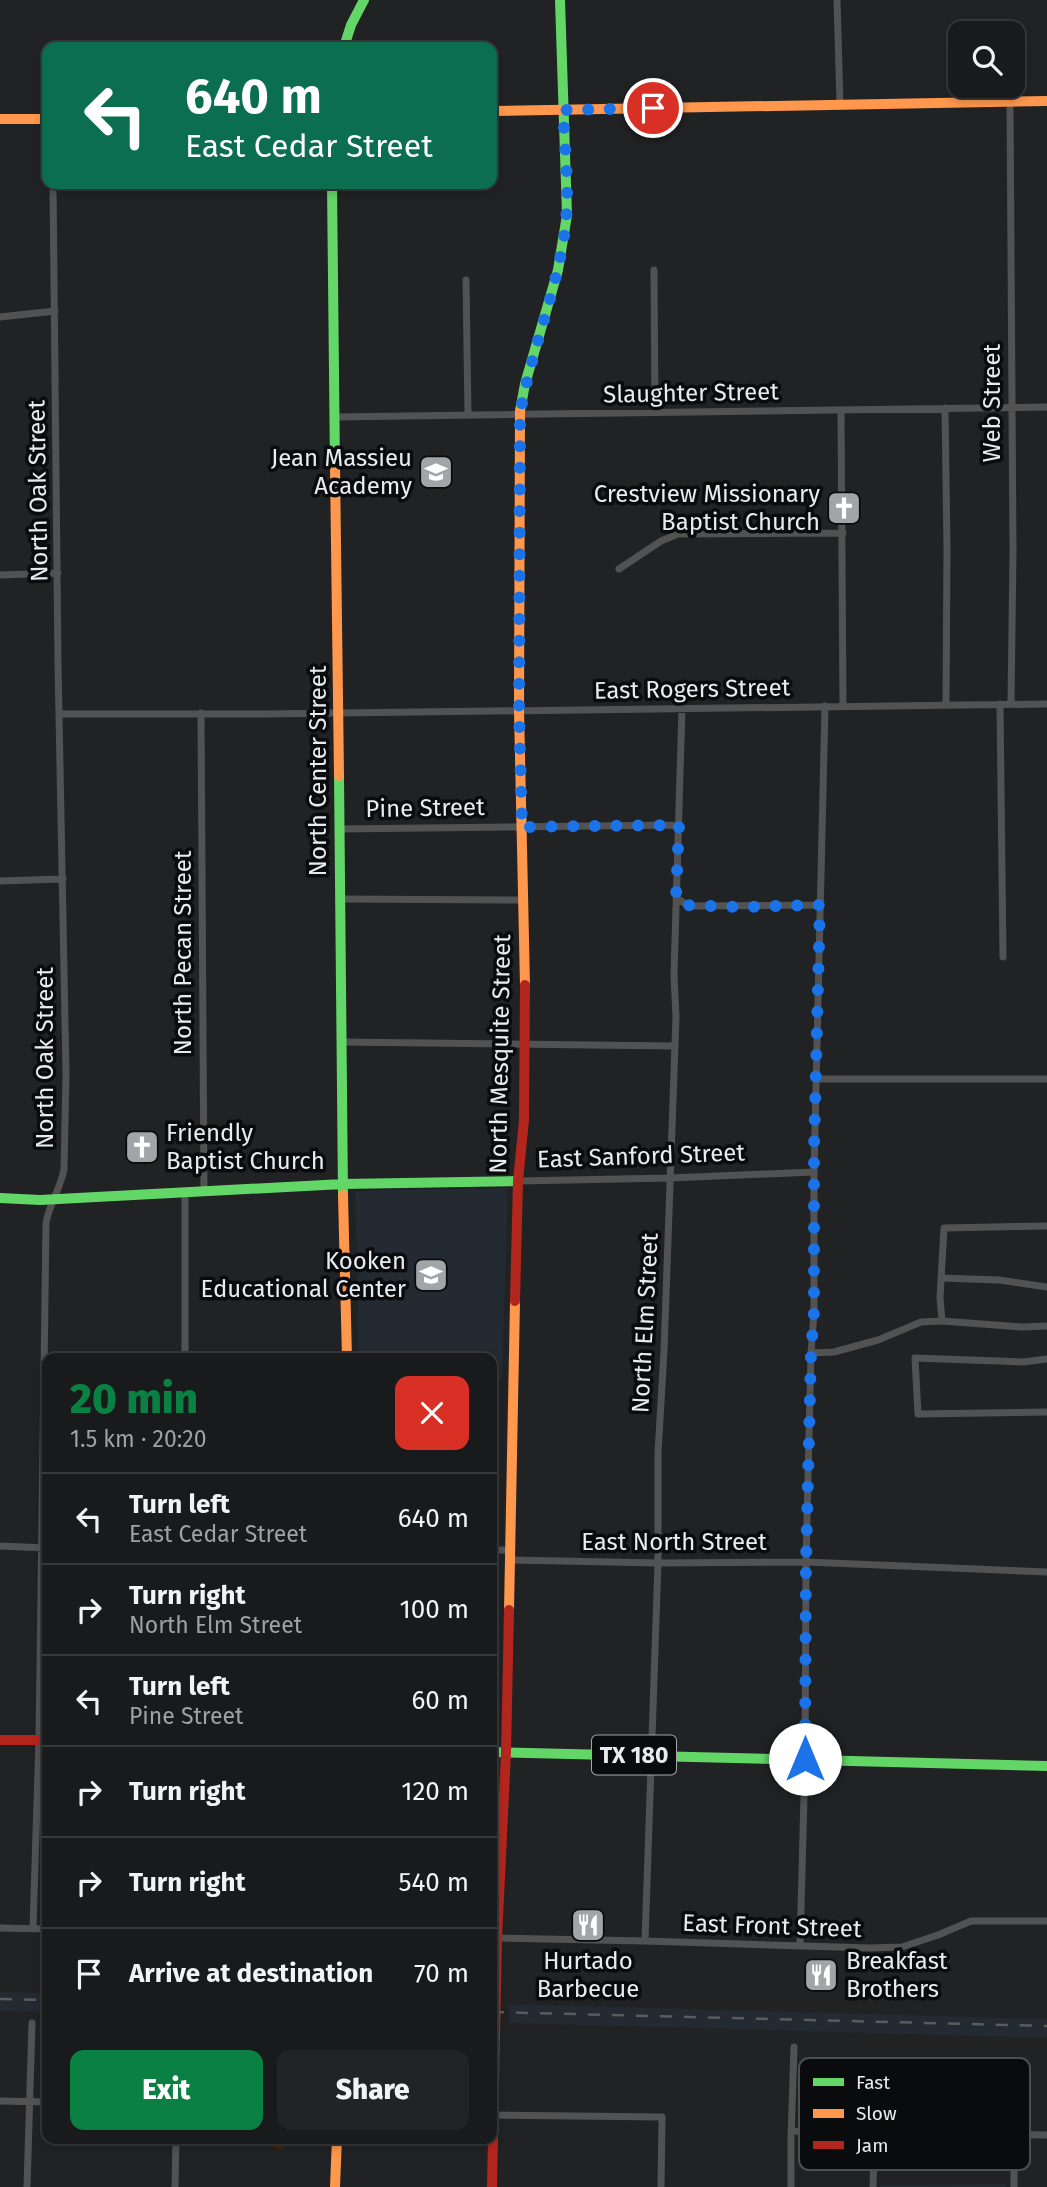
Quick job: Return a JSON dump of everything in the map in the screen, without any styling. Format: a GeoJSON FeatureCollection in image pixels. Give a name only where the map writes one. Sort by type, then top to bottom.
{"type":"FeatureCollection","features":[{"type":"Feature","properties":{"kind":"main road"},"geometry":{"type":"LineString","coordinates":[[346,42],[364,0]]}},
{"type":"Feature","properties":{"kind":"main road","name":"North Mesquite Street"},"geometry":{"type":"LineString","coordinates":[[497,1892],[506,1752],[519,1181],[524,1120],[525,981],[519,710],[520,414],[525,384],[558,270],[567,215],[560,0]]}},
{"type":"Feature","properties":{"kind":"main road"},"geometry":{"type":"LineString","coordinates":[[497,111],[1047,101]]}},
{"type":"Feature","properties":{"kind":"main road"},"geometry":{"type":"LineString","coordinates":[[0,119],[42,119]]}},
{"type":"Feature","properties":{"kind":"main road","name":"North Center Street"},"geometry":{"type":"LineString","coordinates":[[332,189],[347,1353]]}},
{"type":"Feature","properties":{"kind":"main road","name":"East Sanford Street"},"geometry":{"type":"LineString","coordinates":[[0,1198],[40,1200],[343,1184],[519,1181]]}},
{"type":"Feature","properties":{"kind":"main road"},"geometry":{"type":"LineString","coordinates":[[0,1740],[42,1740]]}},
{"type":"Feature","properties":{"kind":"main road","name":"TX 180"},"geometry":{"type":"LineString","coordinates":[[497,1752],[1047,1766]]}},
{"type":"Feature","properties":{"kind":"main road"},"geometry":{"type":"LineString","coordinates":[[335,2187],[337,2144]]}},
{"type":"Feature","properties":{"kind":"main road","name":"North Mesquite Street"},"geometry":{"type":"LineString","coordinates":[[492,2187],[493,2144]]}},
{"type":"Feature","properties":{"kind":"street"},"geometry":{"type":"LineString","coordinates":[[837,0],[839,104]]}},
{"type":"Feature","properties":{"kind":"street","name":"Web Street"},"geometry":{"type":"LineString","coordinates":[[1010,102],[1011,704]]}},
{"type":"Feature","properties":{"kind":"street","name":"North Oak Street"},"geometry":{"type":"LineString","coordinates":[[45,1353],[46,1223],[48,1210],[64,1169],[66,1073],[53,189]]}},
{"type":"Feature","properties":{"kind":"street"},"geometry":{"type":"LineString","coordinates":[[654,270],[655,412]]}},
{"type":"Feature","properties":{"kind":"street"},"geometry":{"type":"LineString","coordinates":[[466,280],[468,415]]}},
{"type":"Feature","properties":{"kind":"street"},"geometry":{"type":"LineString","coordinates":[[0,317],[55,311]]}},
{"type":"Feature","properties":{"kind":"street","name":"Slaughter Street"},"geometry":{"type":"LineString","coordinates":[[336,417],[1047,407]]}},
{"type":"Feature","properties":{"kind":"street"},"geometry":{"type":"LineString","coordinates":[[945,408],[946,705]]}},
{"type":"Feature","properties":{"kind":"street"},"geometry":{"type":"LineString","coordinates":[[841,410],[843,706]]}},
{"type":"Feature","properties":{"kind":"street"},"geometry":{"type":"LineString","coordinates":[[620,569],[661,541],[678,534],[843,533]]}},
{"type":"Feature","properties":{"kind":"street"},"geometry":{"type":"LineString","coordinates":[[0,575],[58,573]]}},
{"type":"Feature","properties":{"kind":"street"},"geometry":{"type":"LineString","coordinates":[[1000,704],[1003,957]]}},
{"type":"Feature","properties":{"kind":"street","name":"East Rogers Street"},"geometry":{"type":"LineString","coordinates":[[60,714],[264,715],[1047,704]]}},
{"type":"Feature","properties":{"kind":"street"},"geometry":{"type":"LineString","coordinates":[[800,1946],[825,706]]}},
{"type":"Feature","properties":{"kind":"street","name":"North Elm Street"},"geometry":{"type":"LineString","coordinates":[[645,1941],[658,1563],[658,1453],[675,1046],[674,975],[682,708]]}},
{"type":"Feature","properties":{"kind":"street","name":"North Pecan Street"},"geometry":{"type":"LineString","coordinates":[[201,713],[204,1192]]}},
{"type":"Feature","properties":{"kind":"street","name":"Pine Street"},"geometry":{"type":"LineString","coordinates":[[339,828],[679,825]]}},
{"type":"Feature","properties":{"kind":"street"},"geometry":{"type":"LineString","coordinates":[[0,881],[63,879]]}},
{"type":"Feature","properties":{"kind":"street"},"geometry":{"type":"LineString","coordinates":[[676,897],[688,906],[820,905]]}},
{"type":"Feature","properties":{"kind":"street"},"geometry":{"type":"LineString","coordinates":[[340,899],[524,900]]}},
{"type":"Feature","properties":{"kind":"street"},"geometry":{"type":"LineString","coordinates":[[341,1042],[675,1046]]}},
{"type":"Feature","properties":{"kind":"street"},"geometry":{"type":"LineString","coordinates":[[816,1079],[1047,1079]]}},
{"type":"Feature","properties":{"kind":"street","name":"East Sanford Street"},"geometry":{"type":"LineString","coordinates":[[519,1181],[814,1172]]}},
{"type":"Feature","properties":{"kind":"street"},"geometry":{"type":"LineString","coordinates":[[185,1193],[185,1353]]}},
{"type":"Feature","properties":{"kind":"street"},"geometry":{"type":"LineString","coordinates":[[942,1321],[944,1227],[1047,1226]]}},
{"type":"Feature","properties":{"kind":"street"},"geometry":{"type":"LineString","coordinates":[[941,1278],[999,1280],[1047,1287]]}},
{"type":"Feature","properties":{"kind":"street"},"geometry":{"type":"LineString","coordinates":[[811,1353],[834,1352],[878,1340],[921,1322],[1047,1326]]}},
{"type":"Feature","properties":{"kind":"street"},"geometry":{"type":"LineString","coordinates":[[1047,1359],[1023,1362],[915,1358],[918,1414],[1047,1412]]}},
{"type":"Feature","properties":{"kind":"street"},"geometry":{"type":"LineString","coordinates":[[0,1546],[42,1548]]}},
{"type":"Feature","properties":{"kind":"street","name":"East North Street"},"geometry":{"type":"LineString","coordinates":[[497,1551],[511,1555],[658,1563],[806,1562],[1047,1572]]}},
{"type":"Feature","properties":{"kind":"street","name":"North Oak Street"},"geometry":{"type":"LineString","coordinates":[[33,1928],[42,1759]]}},
{"type":"Feature","properties":{"kind":"street","name":"East Front Street"},"geometry":{"type":"LineString","coordinates":[[497,1938],[870,1948],[902,1947],[938,1936],[971,1921],[1047,1921]]}},
{"type":"Feature","properties":{"kind":"street"},"geometry":{"type":"LineString","coordinates":[[0,1928],[42,1929]]}},
{"type":"Feature","properties":{"kind":"street"},"geometry":{"type":"LineString","coordinates":[[27,2187],[32,2023]]}},
{"type":"Feature","properties":{"kind":"street"},"geometry":{"type":"LineString","coordinates":[[791,2187],[794,2047]]}},
{"type":"Feature","properties":{"kind":"street"},"geometry":{"type":"LineString","coordinates":[[0,2101],[42,2102]]}},
{"type":"Feature","properties":{"kind":"street"},"geometry":{"type":"LineString","coordinates":[[497,2115],[662,2117],[661,2187]]}},
{"type":"Feature","properties":{"kind":"street"},"geometry":{"type":"LineString","coordinates":[[791,2131],[799,2131]]}},
{"type":"Feature","properties":{"kind":"street"},"geometry":{"type":"LineString","coordinates":[[175,2187],[176,2144]]}},
{"type":"Feature","properties":{"kind":"shaded area","name":"Kooken Educational Center"},"geometry":{"type":"Polygon","coordinates":[[[508,1188],[502,1380],[497,1380],[497,1353],[359,1353],[355,1191],[508,1188]]]}},
{"type":"Feature","properties":{"kind":"shaded area"},"geometry":{"type":"Polygon","coordinates":[[[0,1992],[42,1993],[42,2012],[0,2011],[0,1992]]]}},
{"type":"Feature","properties":{"kind":"shaded area"},"geometry":{"type":"Polygon","coordinates":[[[509,2004],[1047,2019],[1047,2038],[510,2023],[509,2004]]]}},
{"type":"Feature","properties":{"kind":"shaded area"},"geometry":{"type":"Polygon","coordinates":[[[267,2144],[285,2144],[282,2150],[267,2144]]]}},
{"type":"Feature","properties":{"kind":"shaded area"},"geometry":{"type":"Polygon","coordinates":[[[1006,2184],[1006,2187],[880,2187],[880,2185],[1006,2184]]]}},
{"type":"Feature","properties":{"kind":"railway"},"geometry":{"type":"LineString","coordinates":[[0,1999],[42,2000]]}},
{"type":"Feature","properties":{"kind":"railway"},"geometry":{"type":"LineString","coordinates":[[497,2012],[1047,2026]]}},
{"type":"Feature","properties":{"kind":"traffic: fast"},"geometry":{"type":"LineString","coordinates":[[346,42],[364,0]]}},
{"type":"Feature","properties":{"kind":"traffic: fast"},"geometry":{"type":"LineString","coordinates":[[520,411],[525,384],[558,270],[567,215],[560,0]]}},
{"type":"Feature","properties":{"kind":"traffic: fast"},"geometry":{"type":"LineString","coordinates":[[332,189],[335,467]]}},
{"type":"Feature","properties":{"kind":"traffic: fast"},"geometry":{"type":"LineString","coordinates":[[339,776],[343,1195]]}},
{"type":"Feature","properties":{"kind":"traffic: fast"},"geometry":{"type":"LineString","coordinates":[[0,1198],[40,1200],[343,1184],[518,1181]]}},
{"type":"Feature","properties":{"kind":"traffic: fast"},"geometry":{"type":"LineString","coordinates":[[497,1752],[1047,1766]]}},
{"type":"Feature","properties":{"kind":"traffic: slow"},"geometry":{"type":"LineString","coordinates":[[497,111],[1047,101]]}},
{"type":"Feature","properties":{"kind":"traffic: slow"},"geometry":{"type":"LineString","coordinates":[[0,119],[42,119]]}},
{"type":"Feature","properties":{"kind":"traffic: slow"},"geometry":{"type":"LineString","coordinates":[[520,411],[519,710],[525,985]]}},
{"type":"Feature","properties":{"kind":"traffic: slow"},"geometry":{"type":"LineString","coordinates":[[335,467],[339,776]]}},
{"type":"Feature","properties":{"kind":"traffic: slow"},"geometry":{"type":"LineString","coordinates":[[343,1195],[347,1353]]}},
{"type":"Feature","properties":{"kind":"traffic: slow"},"geometry":{"type":"LineString","coordinates":[[509,1610],[515,1301]]}},
{"type":"Feature","properties":{"kind":"traffic: slow"},"geometry":{"type":"LineString","coordinates":[[335,2187],[337,2144]]}},
{"type":"Feature","properties":{"kind":"traffic: jam"},"geometry":{"type":"LineString","coordinates":[[515,1301],[518,1181],[524,1120],[525,985]]}},
{"type":"Feature","properties":{"kind":"traffic: jam"},"geometry":{"type":"LineString","coordinates":[[497,1938],[506,1752],[509,1610]]}},
{"type":"Feature","properties":{"kind":"traffic: jam"},"geometry":{"type":"LineString","coordinates":[[0,1740],[42,1740]]}},
{"type":"Feature","properties":{"kind":"traffic: jam"},"geometry":{"type":"LineString","coordinates":[[492,2187],[493,2144]]}},
{"type":"Feature","properties":{"kind":"place","name":"Jean Massieu Academy"},"geometry":{"type":"Point","coordinates":[436,472]}},
{"type":"Feature","properties":{"kind":"place","name":"Crestview Missionary Baptist Church"},"geometry":{"type":"Point","coordinates":[844,508]}},
{"type":"Feature","properties":{"kind":"place","name":"Friendly Baptist Church"},"geometry":{"type":"Point","coordinates":[142,1147]}},
{"type":"Feature","properties":{"kind":"place","name":"Kooken Educational Center"},"geometry":{"type":"Point","coordinates":[431,1275]}},
{"type":"Feature","properties":{"kind":"place","name":"Hurtado Barbecue"},"geometry":{"type":"Point","coordinates":[588,1925]}},
{"type":"Feature","properties":{"kind":"place","name":"Breakfast Brothers"},"geometry":{"type":"Point","coordinates":[821,1975]}},
{"type":"Feature","properties":{"kind":"route"},"geometry":{"type":"LineString","coordinates":[[653,108],[563,110],[567,215],[564,242],[525,384],[520,414],[519,710],[522,827],[679,825],[676,897],[684,905],[820,905],[814,1149],[814,1312],[806,1562],[805,1759]]}}]}
